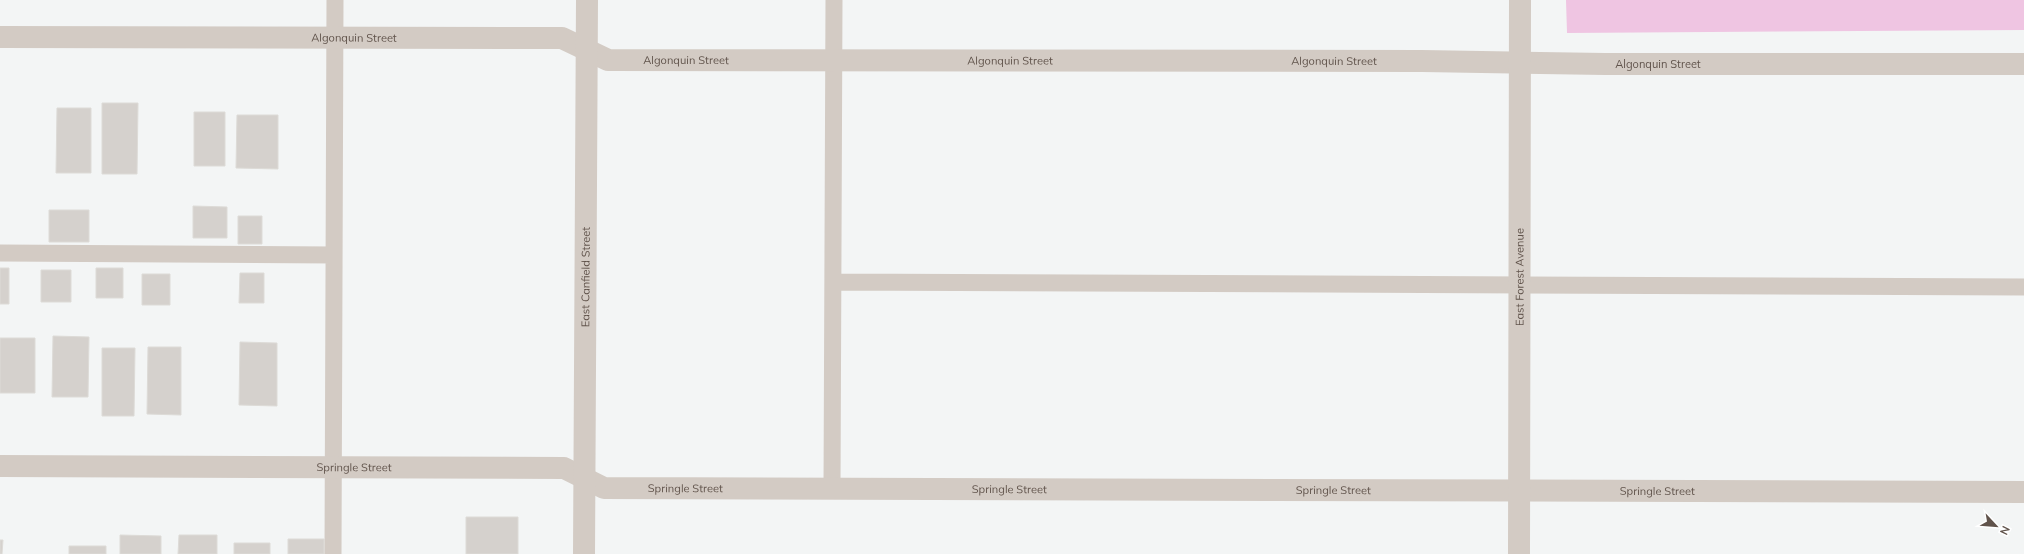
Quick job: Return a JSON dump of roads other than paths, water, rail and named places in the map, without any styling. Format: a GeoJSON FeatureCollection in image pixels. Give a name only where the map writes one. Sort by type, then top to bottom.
{"type":"FeatureCollection","features":[{"type":"Feature","properties":{"kind":"street","name":"East Canfield Street"},"geometry":{"type":"LineString","coordinates":[[584,554],[587,0]]}},
{"type":"Feature","properties":{"kind":"street","name":"East Forest Avenue"},"geometry":{"type":"LineString","coordinates":[[1519,554],[1520,0]]}},
{"type":"Feature","properties":{"kind":"street","name":"Algonquin Street"},"geometry":{"type":"LineString","coordinates":[[0,37],[562,38],[608,60],[2024,64]]}},
{"type":"Feature","properties":{"kind":"street","name":"Springle Street"},"geometry":{"type":"LineString","coordinates":[[0,466],[564,468],[604,488],[1519,492],[2024,492]]}},
{"type":"Feature","properties":{"kind":"lane"},"geometry":{"type":"LineString","coordinates":[[333,554],[335,0]]}},
{"type":"Feature","properties":{"kind":"lane"},"geometry":{"type":"LineString","coordinates":[[832,489],[834,0]]}},
{"type":"Feature","properties":{"kind":"lane"},"geometry":{"type":"LineString","coordinates":[[0,253],[334,255]]}},
{"type":"Feature","properties":{"kind":"lane"},"geometry":{"type":"LineString","coordinates":[[833,282],[1520,283],[2024,287]]}}]}
